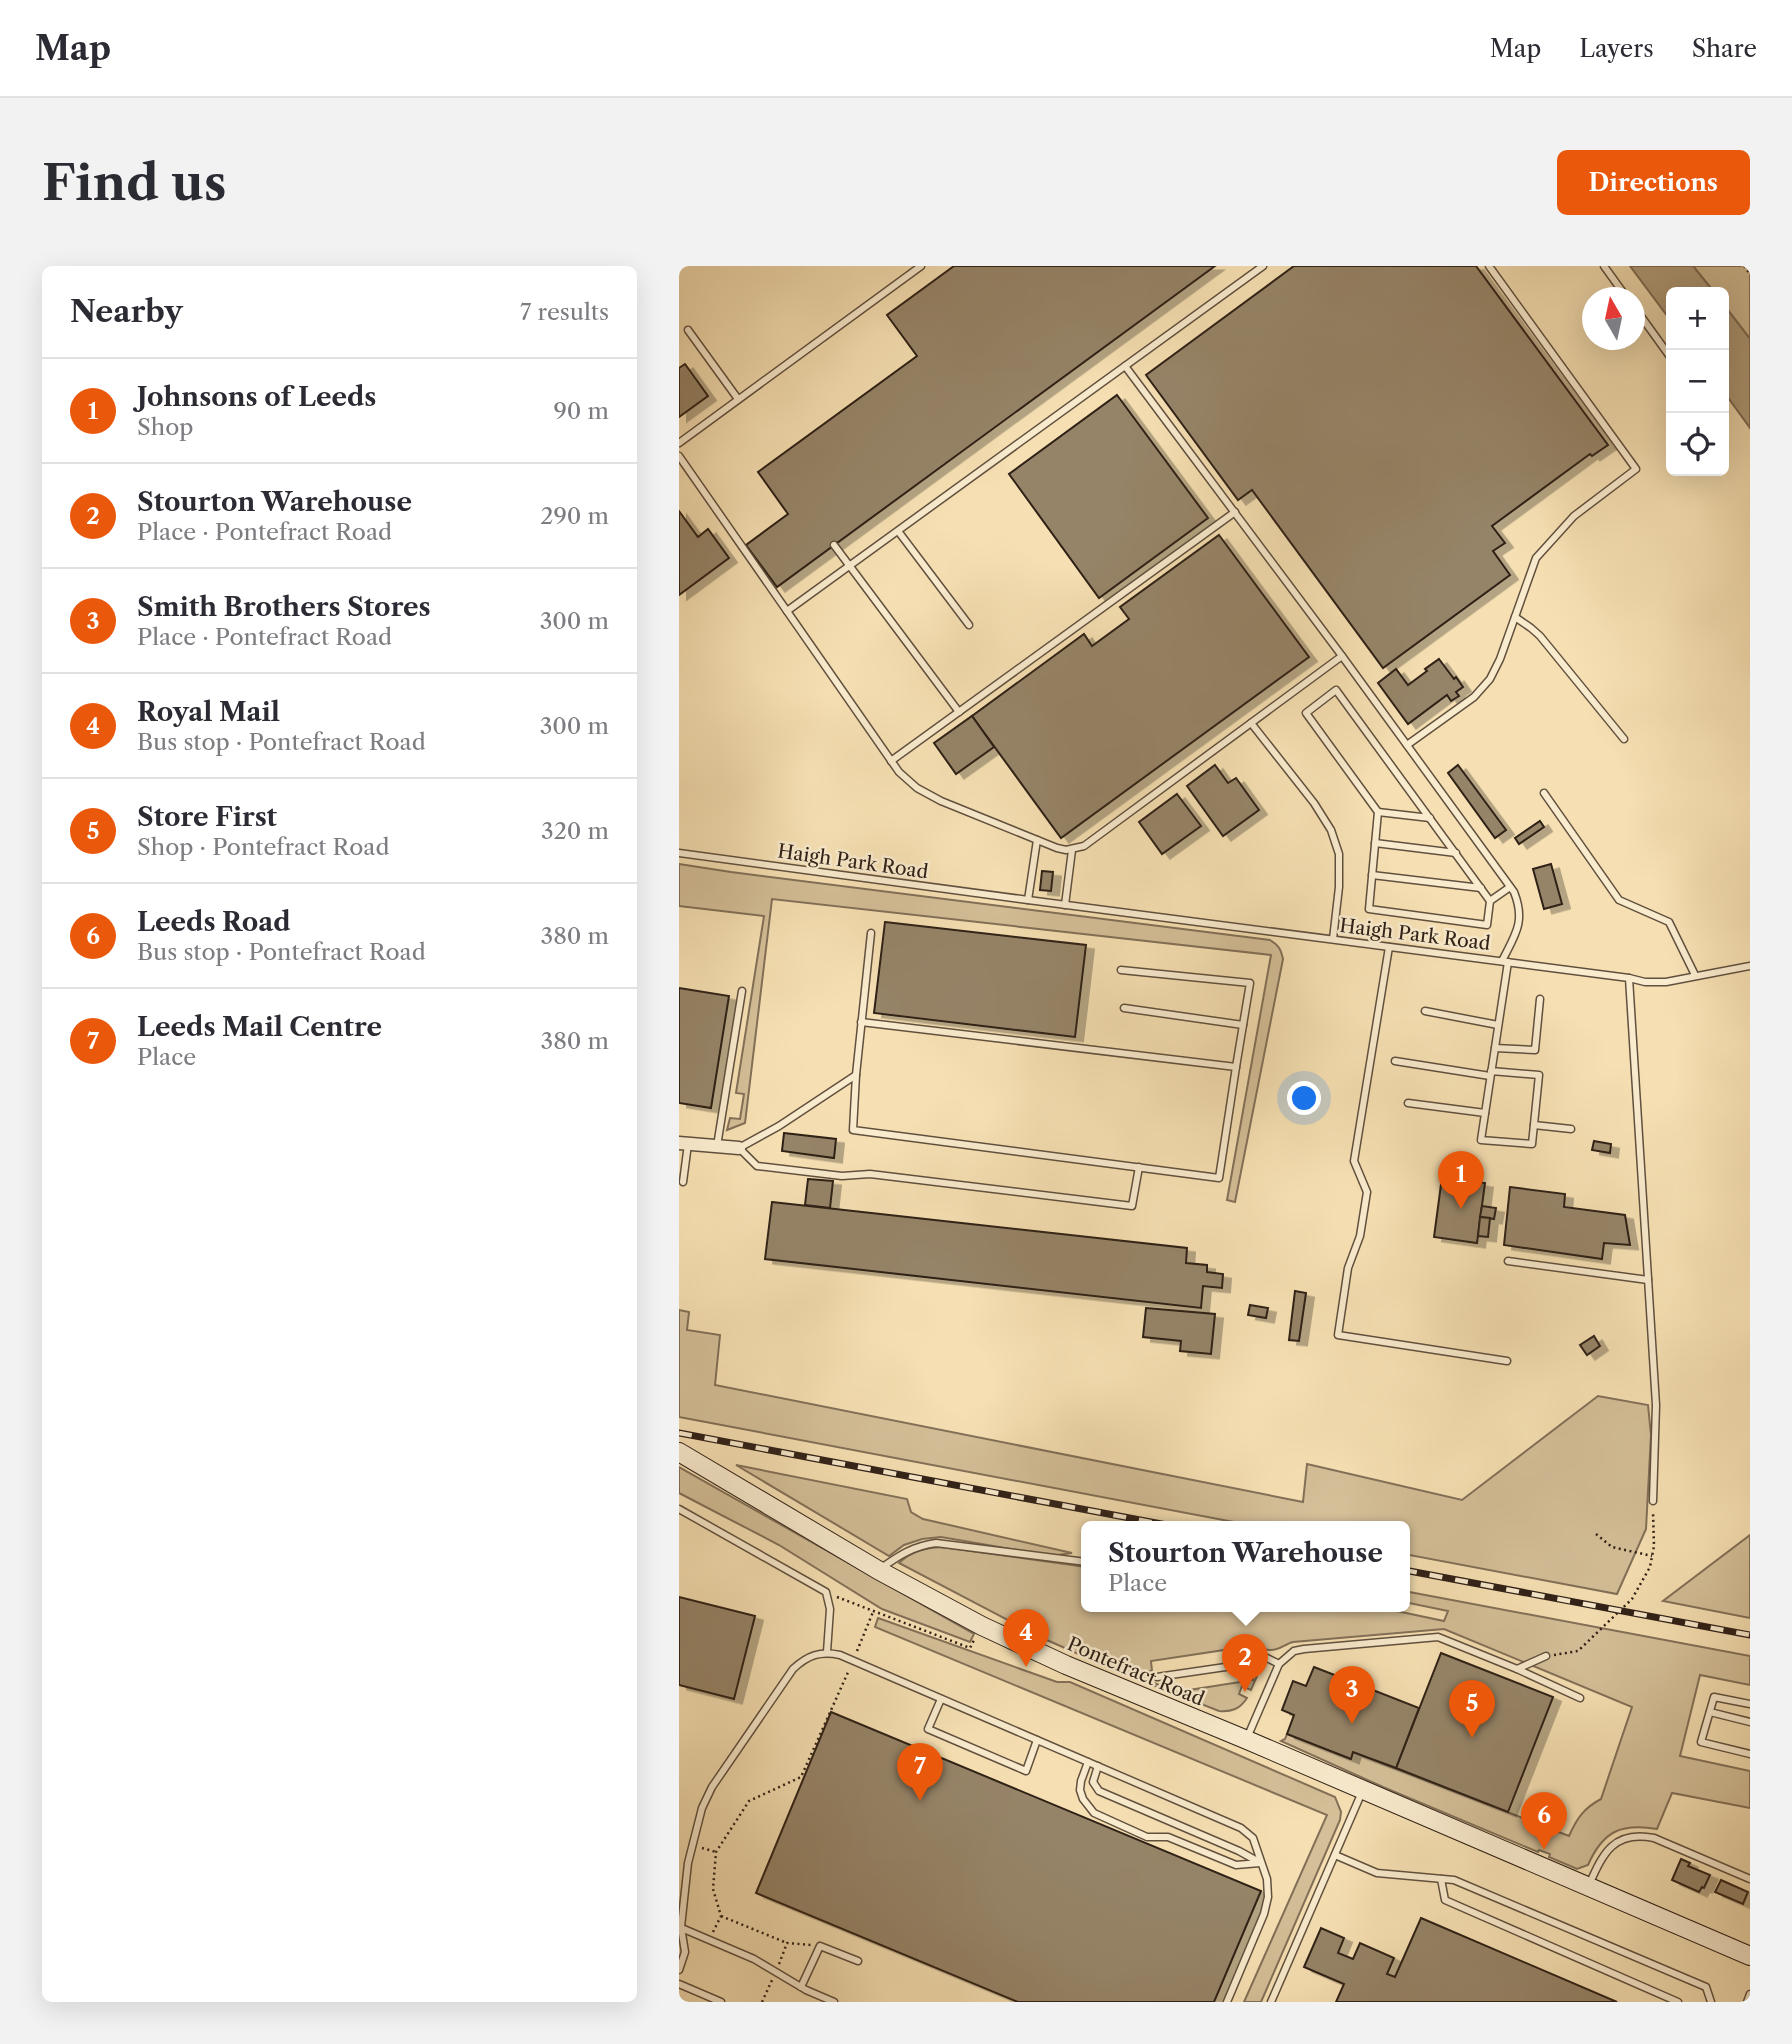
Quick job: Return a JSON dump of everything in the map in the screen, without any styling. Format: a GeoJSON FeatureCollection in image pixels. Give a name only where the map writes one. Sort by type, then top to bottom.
{"type":"FeatureCollection","features":[{"type":"Feature","properties":{"kind":"main road","name":"Pontefract Road"},"geometry":{"type":"LineString","coordinates":[[679,1452],[878,1570],[982,1626],[1066,1665],[1750,1956]]}},
{"type":"Feature","properties":{"kind":"street"},"geometry":{"type":"LineString","coordinates":[[683,1144],[739,1148]]}},
{"type":"Feature","properties":{"kind":"lane"},"geometry":{"type":"LineString","coordinates":[[679,443],[921,266]]}},
{"type":"Feature","properties":{"kind":"lane"},"geometry":{"type":"LineString","coordinates":[[787,611],[1263,266]]}},
{"type":"Feature","properties":{"kind":"lane"},"geometry":{"type":"LineString","coordinates":[[1407,746],[1474,697],[1490,679],[1500,659],[1536,558],[1574,516],[1636,470],[1489,266]]}},
{"type":"Feature","properties":{"kind":"lane"},"geometry":{"type":"LineString","coordinates":[[1604,266],[1619,287]]}},
{"type":"Feature","properties":{"kind":"lane"},"geometry":{"type":"LineString","coordinates":[[1645,322],[1666,351]]}},
{"type":"Feature","properties":{"kind":"lane"},"geometry":{"type":"LineString","coordinates":[[688,330],[739,399]]}},
{"type":"Feature","properties":{"kind":"lane"},"geometry":{"type":"LineString","coordinates":[[1125,366],[1342,656],[1510,887],[1519,905],[1517,932],[1505,962],[1495,1048],[1491,1073],[1481,1140],[1532,1144],[1539,1074],[1491,1073],[1395,1061]]}},
{"type":"Feature","properties":{"kind":"lane"},"geometry":{"type":"LineString","coordinates":[[679,457],[898,772],[917,788],[941,801],[1057,848],[1072,850],[1084,846],[1342,656]]}},
{"type":"Feature","properties":{"kind":"lane"},"geometry":{"type":"LineString","coordinates":[[891,761],[1235,512]]}},
{"type":"Feature","properties":{"kind":"lane"},"geometry":{"type":"LineString","coordinates":[[898,531],[969,625]]}},
{"type":"Feature","properties":{"kind":"lane"},"geometry":{"type":"LineString","coordinates":[[834,545],[959,712]]}},
{"type":"Feature","properties":{"kind":"lane"},"geometry":{"type":"LineString","coordinates":[[1515,617],[1540,636],[1624,738]]}},
{"type":"Feature","properties":{"kind":"lane"},"geometry":{"type":"LineString","coordinates":[[1336,690],[1490,901],[1487,925],[1369,909],[1378,813],[1306,713],[1336,690]]}},
{"type":"Feature","properties":{"kind":"lane"},"geometry":{"type":"LineString","coordinates":[[1251,723],[1314,803],[1331,830],[1339,854],[1339,887],[1333,939]]}},
{"type":"Feature","properties":{"kind":"lane"},"geometry":{"type":"LineString","coordinates":[[1544,793],[1619,900],[1669,922],[1695,975]]}},
{"type":"Feature","properties":{"kind":"lane"},"geometry":{"type":"LineString","coordinates":[[1378,813],[1430,818]]}},
{"type":"Feature","properties":{"kind":"lane"},"geometry":{"type":"LineString","coordinates":[[1028,900],[1037,840]]}},
{"type":"Feature","properties":{"kind":"lane"},"geometry":{"type":"LineString","coordinates":[[1375,843],[1456,853]]}},
{"type":"Feature","properties":{"kind":"lane"},"geometry":{"type":"LineString","coordinates":[[1065,905],[1072,850]]}},
{"type":"Feature","properties":{"kind":"lane","name":"Haigh Park Road"},"geometry":{"type":"LineString","coordinates":[[679,853],[1646,982],[1666,982],[1750,966]]}},
{"type":"Feature","properties":{"kind":"lane"},"geometry":{"type":"LineString","coordinates":[[1372,875],[1481,888]]}},
{"type":"Feature","properties":{"kind":"lane"},"geometry":{"type":"LineString","coordinates":[[1490,901],[1510,887]]}},
{"type":"Feature","properties":{"kind":"lane"},"geometry":{"type":"LineString","coordinates":[[871,933],[853,1130],[1219,1178],[1250,983],[1121,970]]}},
{"type":"Feature","properties":{"kind":"lane"},"geometry":{"type":"LineString","coordinates":[[1388,947],[1354,1161],[1367,1192],[1360,1236],[1348,1268],[1338,1335],[1507,1361]]}},
{"type":"Feature","properties":{"kind":"lane"},"geometry":{"type":"LineString","coordinates":[[1629,978],[1656,1405],[1653,1501]]}},
{"type":"Feature","properties":{"kind":"lane"},"geometry":{"type":"LineString","coordinates":[[717,1146],[742,991]]}},
{"type":"Feature","properties":{"kind":"lane"},"geometry":{"type":"LineString","coordinates":[[1495,1048],[1535,1050],[1540,999]]}},
{"type":"Feature","properties":{"kind":"lane"},"geometry":{"type":"LineString","coordinates":[[1124,1008],[1243,1025]]}},
{"type":"Feature","properties":{"kind":"lane"},"geometry":{"type":"LineString","coordinates":[[1425,1012],[1498,1025]]}},
{"type":"Feature","properties":{"kind":"lane"},"geometry":{"type":"LineString","coordinates":[[862,1022],[1236,1067]]}},
{"type":"Feature","properties":{"kind":"lane"},"geometry":{"type":"LineString","coordinates":[[856,1076],[779,1126],[739,1148],[757,1166],[842,1176],[870,1174],[1132,1206],[1139,1167]]}},
{"type":"Feature","properties":{"kind":"lane"},"geometry":{"type":"LineString","coordinates":[[1408,1104],[1485,1113]]}},
{"type":"Feature","properties":{"kind":"lane"},"geometry":{"type":"LineString","coordinates":[[1534,1125],[1571,1129]]}},
{"type":"Feature","properties":{"kind":"lane"},"geometry":{"type":"LineString","coordinates":[[683,1144],[683,1182]]}},
{"type":"Feature","properties":{"kind":"lane"},"geometry":{"type":"LineString","coordinates":[[1508,1261],[1648,1280]]}},
{"type":"Feature","properties":{"kind":"lane"},"geometry":{"type":"LineString","coordinates":[[679,1509],[826,1592],[830,1609],[827,1652]]}},
{"type":"Feature","properties":{"kind":"lane"},"geometry":{"type":"LineString","coordinates":[[878,1570],[903,1553],[921,1545],[936,1543],[1081,1561]]}},
{"type":"Feature","properties":{"kind":"lane"},"geometry":{"type":"LineString","coordinates":[[1247,1740],[1279,1664],[1294,1651],[1304,1649],[1438,1637],[1580,1698]]}},
{"type":"Feature","properties":{"kind":"lane"},"geometry":{"type":"LineString","coordinates":[[679,1970],[685,1952],[680,1927],[691,1844],[702,1808],[712,1787],[793,1669],[814,1654],[827,1652],[853,1660],[1241,1828],[1253,1838],[1266,1880],[1268,1897],[1264,1914],[1227,2002]]}},
{"type":"Feature","properties":{"kind":"lane"},"geometry":{"type":"LineString","coordinates":[[1157,1677],[1239,1665],[1255,1656],[1265,1657],[1279,1664]]}},
{"type":"Feature","properties":{"kind":"lane"},"geometry":{"type":"LineString","coordinates":[[1517,1669],[1546,1656]]}},
{"type":"Feature","properties":{"kind":"lane"},"geometry":{"type":"LineString","coordinates":[[1750,1704],[1714,1697],[1701,1742],[1750,1754]]}},
{"type":"Feature","properties":{"kind":"lane"},"geometry":{"type":"LineString","coordinates":[[941,1699],[928,1730],[1026,1771],[1037,1740]]}},
{"type":"Feature","properties":{"kind":"lane"},"geometry":{"type":"LineString","coordinates":[[1710,1712],[1750,1722]]}},
{"type":"Feature","properties":{"kind":"lane"},"geometry":{"type":"LineString","coordinates":[[1088,1762],[1080,1790],[1083,1799],[1094,1813],[1147,1837],[1168,1837],[1236,1865],[1260,1863]]}},
{"type":"Feature","properties":{"kind":"lane"},"geometry":{"type":"LineString","coordinates":[[1098,1766],[1093,1782],[1100,1791],[1239,1851],[1260,1863]]}},
{"type":"Feature","properties":{"kind":"lane"},"geometry":{"type":"LineString","coordinates":[[1271,2002],[1363,1790]]}},
{"type":"Feature","properties":{"kind":"lane"},"geometry":{"type":"LineString","coordinates":[[1588,1887],[1607,1850],[1628,1837],[1641,1835],[1750,1879]]}},
{"type":"Feature","properties":{"kind":"lane"},"geometry":{"type":"LineString","coordinates":[[1335,1855],[1377,1874],[1454,1880],[1706,1987],[1711,2002]]}},
{"type":"Feature","properties":{"kind":"lane"},"geometry":{"type":"LineString","coordinates":[[1441,1879],[1445,1900],[1678,2002]]}},
{"type":"Feature","properties":{"kind":"lane"},"geometry":{"type":"LineString","coordinates":[[680,1927],[754,1959],[803,1989],[834,2002]]}},
{"type":"Feature","properties":{"kind":"lane"},"geometry":{"type":"LineString","coordinates":[[807,2002],[803,1989],[820,1946],[858,1961]]}},
{"type":"Feature","properties":{"kind":"lane"},"geometry":{"type":"LineString","coordinates":[[679,1984],[721,2002]]}},
{"type":"Feature","properties":{"kind":"lane"},"geometry":{"type":"LineString","coordinates":[[696,2002],[700,1993]]}},
{"type":"Feature","properties":{"kind":"lane"},"geometry":{"type":"LineString","coordinates":[[1747,2002],[1750,1994]]}},
{"type":"Feature","properties":{"kind":"path"},"geometry":{"type":"LineString","coordinates":[[1744,266],[1750,274]]}},
{"type":"Feature","properties":{"kind":"path"},"geometry":{"type":"LineString","coordinates":[[1546,1656],[1578,1651],[1632,1599],[1650,1567],[1654,1546],[1653,1501]]}},
{"type":"Feature","properties":{"kind":"path"},"geometry":{"type":"LineString","coordinates":[[1596,1534],[1612,1547],[1652,1556]]}},
{"type":"Feature","properties":{"kind":"path"},"geometry":{"type":"LineString","coordinates":[[826,1592],[970,1648],[982,1626]]}},
{"type":"Feature","properties":{"kind":"path"},"geometry":{"type":"LineString","coordinates":[[709,1941],[721,1916],[713,1889],[716,1852],[749,1801],[801,1777],[873,1612]]}},
{"type":"Feature","properties":{"kind":"path"},"geometry":{"type":"LineString","coordinates":[[721,1916],[787,1943],[820,1946]]}},
{"type":"Feature","properties":{"kind":"path"},"geometry":{"type":"LineString","coordinates":[[762,2002],[787,1943]]}},
{"type":"Feature","properties":{"kind":"shaded area"},"geometry":{"type":"Polygon","coordinates":[[[1630,266],[1693,266],[1710,287],[1666,287],[1666,314],[1630,266]]]}},
{"type":"Feature","properties":{"kind":"shaded area"},"geometry":{"type":"Polygon","coordinates":[[[1693,266],[1750,266],[1750,339],[1729,312],[1729,287],[1710,287],[1693,266]]]}},
{"type":"Feature","properties":{"kind":"shaded area"},"geometry":{"type":"Polygon","coordinates":[[[1729,312],[1750,339],[1750,428],[1729,399],[1729,312]]]}},
{"type":"Feature","properties":{"kind":"shaded area"},"geometry":{"type":"Polygon","coordinates":[[[679,864],[1270,940],[1279,948],[1283,959],[1235,1202],[1227,1200],[1271,955],[772,899],[745,1123],[727,1130],[730,1118],[740,1119],[744,1094],[736,1093],[764,916],[679,906],[679,864]]]}},
{"type":"Feature","properties":{"kind":"shaded area"},"geometry":{"type":"Polygon","coordinates":[[[679,1310],[689,1312],[687,1330],[720,1335],[715,1385],[1303,1502],[1307,1464],[1462,1500],[1598,1396],[1648,1405],[1651,1435],[1646,1529],[1617,1594],[1410,1555],[1410,1521],[1229,1521],[679,1417],[679,1310]]]}},
{"type":"Feature","properties":{"kind":"shaded area"},"geometry":{"type":"Polygon","coordinates":[[[736,1465],[907,1499],[911,1512],[923,1519],[1072,1553],[1051,1556],[941,1537],[904,1545],[889,1556],[736,1465]]]}},
{"type":"Feature","properties":{"kind":"shaded area"},"geometry":{"type":"Polygon","coordinates":[[[679,1467],[974,1634],[970,1642],[882,1609],[779,1545],[679,1493],[679,1467]]]}},
{"type":"Feature","properties":{"kind":"shaded area"},"geometry":{"type":"Polygon","coordinates":[[[1750,1535],[1750,1618],[1663,1601],[1750,1535]]]}},
{"type":"Feature","properties":{"kind":"shaded area"},"geometry":{"type":"Polygon","coordinates":[[[942,1547],[1081,1566],[1081,1612],[1401,1612],[1444,1621],[1448,1611],[1410,1603],[1410,1592],[1750,1656],[1750,1685],[1700,1675],[1680,1756],[1750,1771],[1750,1808],[1672,1793],[1657,1829],[1633,1827],[1615,1832],[1600,1844],[1588,1865],[1577,1869],[1549,1857],[1550,1854],[1539,1850],[1538,1852],[1383,1787],[1281,1741],[1287,1734],[1350,1759],[1353,1752],[1569,1836],[1582,1814],[1601,1799],[1632,1707],[1444,1629],[1293,1642],[1273,1650],[1253,1648],[1233,1659],[1231,1649],[1151,1661],[1150,1681],[1159,1685],[1174,1683],[1176,1692],[1253,1680],[1252,1670],[1260,1669],[1251,1690],[1242,1686],[1239,1694],[1247,1698],[1241,1705],[1232,1710],[1219,1711],[1040,1637],[899,1563],[930,1548],[942,1547]]]}},
{"type":"Feature","properties":{"kind":"shaded area"},"geometry":{"type":"Polygon","coordinates":[[[878,1618],[1057,1682],[1070,1682],[1335,1797],[1341,1812],[1340,1820],[1261,2002],[1244,2002],[1327,1815],[875,1627],[878,1618]]]}},
{"type":"Feature","properties":{"kind":"building"},"geometry":{"type":"Polygon","coordinates":[[[954,266],[1215,266],[777,587],[746,545],[788,514],[758,472],[917,356],[887,315],[954,266]]]}},
{"type":"Feature","properties":{"kind":"building"},"geometry":{"type":"Polygon","coordinates":[[[1294,266],[1476,266],[1608,445],[1592,456],[1590,454],[1492,526],[1505,543],[1493,551],[1510,575],[1383,668],[1252,490],[1238,500],[1146,375],[1294,266]]]}},
{"type":"Feature","properties":{"kind":"building"},"geometry":{"type":"Polygon","coordinates":[[[685,364],[708,396],[679,417],[679,368],[685,364]]]}},
{"type":"Feature","properties":{"kind":"building"},"geometry":{"type":"Polygon","coordinates":[[[1117,395],[1208,518],[1099,598],[1009,474],[1117,395]]]}},
{"type":"Feature","properties":{"kind":"building"},"geometry":{"type":"Polygon","coordinates":[[[679,511],[698,537],[708,529],[729,558],[679,595],[679,511]]]}},
{"type":"Feature","properties":{"kind":"building"},"geometry":{"type":"Polygon","coordinates":[[[1219,535],[1309,657],[1061,838],[972,716],[1084,634],[1092,646],[1129,619],[1120,607],[1219,535]]]}},
{"type":"Feature","properties":{"kind":"building"},"geometry":{"type":"Polygon","coordinates":[[[1439,659],[1463,687],[1456,692],[1459,696],[1451,701],[1447,695],[1408,724],[1378,683],[1396,669],[1408,685],[1439,659]]]}},
{"type":"Feature","properties":{"kind":"building"},"geometry":{"type":"Polygon","coordinates":[[[972,716],[994,747],[956,774],[934,743],[972,716]]]}},
{"type":"Feature","properties":{"kind":"building"},"geometry":{"type":"Polygon","coordinates":[[[1215,765],[1228,783],[1236,778],[1259,810],[1223,836],[1187,786],[1215,765]]]}},
{"type":"Feature","properties":{"kind":"building"},"geometry":{"type":"Polygon","coordinates":[[[1458,765],[1506,830],[1495,838],[1448,773],[1458,765]]]}},
{"type":"Feature","properties":{"kind":"building"},"geometry":{"type":"Polygon","coordinates":[[[1177,794],[1201,826],[1162,854],[1139,822],[1177,794]]]}},
{"type":"Feature","properties":{"kind":"building"},"geometry":{"type":"Polygon","coordinates":[[[1540,821],[1544,827],[1519,844],[1515,838],[1540,821]]]}},
{"type":"Feature","properties":{"kind":"building"},"geometry":{"type":"Polygon","coordinates":[[[1551,864],[1562,904],[1544,909],[1533,869],[1551,864]]]}},
{"type":"Feature","properties":{"kind":"building"},"geometry":{"type":"Polygon","coordinates":[[[1042,871],[1053,872],[1051,891],[1040,890],[1042,871]]]}},
{"type":"Feature","properties":{"kind":"building"},"geometry":{"type":"Polygon","coordinates":[[[885,922],[1086,945],[1075,1037],[874,1013],[885,922]]]}},
{"type":"Feature","properties":{"kind":"building"},"geometry":{"type":"Polygon","coordinates":[[[679,988],[729,996],[711,1108],[679,1103],[679,988]]]}},
{"type":"Feature","properties":{"kind":"building"},"geometry":{"type":"Polygon","coordinates":[[[784,1133],[836,1139],[834,1158],[782,1151],[784,1133]]]}},
{"type":"Feature","properties":{"kind":"building"},"geometry":{"type":"Polygon","coordinates":[[[1594,1141],[1611,1144],[1610,1153],[1592,1150],[1594,1141]]]}},
{"type":"Feature","properties":{"kind":"building"},"geometry":{"type":"Polygon","coordinates":[[[1442,1177],[1485,1183],[1477,1243],[1434,1237],[1442,1177]]]}},
{"type":"Feature","properties":{"kind":"building"},"geometry":{"type":"Polygon","coordinates":[[[808,1179],[833,1181],[830,1208],[805,1205],[808,1179]]]}},
{"type":"Feature","properties":{"kind":"building"},"geometry":{"type":"Polygon","coordinates":[[[1510,1187],[1565,1194],[1564,1207],[1625,1215],[1630,1245],[1604,1243],[1602,1259],[1504,1245],[1510,1187]]]}},
{"type":"Feature","properties":{"kind":"building"},"geometry":{"type":"Polygon","coordinates":[[[772,1202],[1187,1248],[1186,1263],[1207,1265],[1207,1272],[1223,1274],[1222,1288],[1203,1286],[1201,1308],[765,1259],[772,1202]]]}},
{"type":"Feature","properties":{"kind":"building"},"geometry":{"type":"Polygon","coordinates":[[[1482,1206],[1496,1208],[1494,1219],[1480,1217],[1482,1206]]]}},
{"type":"Feature","properties":{"kind":"building"},"geometry":{"type":"Polygon","coordinates":[[[1480,1217],[1490,1218],[1488,1237],[1478,1236],[1480,1217]]]}},
{"type":"Feature","properties":{"kind":"building"},"geometry":{"type":"Polygon","coordinates":[[[1295,1291],[1306,1293],[1299,1341],[1289,1340],[1295,1291]]]}},
{"type":"Feature","properties":{"kind":"building"},"geometry":{"type":"Polygon","coordinates":[[[1250,1305],[1268,1308],[1266,1318],[1248,1315],[1250,1305]]]}},
{"type":"Feature","properties":{"kind":"building"},"geometry":{"type":"Polygon","coordinates":[[[1146,1308],[1215,1314],[1211,1354],[1180,1351],[1181,1341],[1143,1337],[1146,1308]]]}},
{"type":"Feature","properties":{"kind":"building"},"geometry":{"type":"Polygon","coordinates":[[[1594,1336],[1600,1346],[1587,1355],[1580,1345],[1594,1336]]]}},
{"type":"Feature","properties":{"kind":"building"},"geometry":{"type":"Polygon","coordinates":[[[679,1597],[755,1616],[734,1699],[679,1685],[679,1597]]]}},
{"type":"Feature","properties":{"kind":"building"},"geometry":{"type":"Polygon","coordinates":[[[1441,1653],[1553,1697],[1508,1812],[1396,1768],[1441,1653]]]}},
{"type":"Feature","properties":{"kind":"building"},"geometry":{"type":"Polygon","coordinates":[[[1314,1667],[1419,1708],[1396,1768],[1353,1752],[1351,1759],[1287,1734],[1294,1715],[1282,1710],[1293,1681],[1306,1686],[1314,1667]]]}},
{"type":"Feature","properties":{"kind":"building"},"geometry":{"type":"Polygon","coordinates":[[[831,1712],[1261,1891],[1214,2002],[1018,2002],[756,1893],[831,1712]]]}},
{"type":"Feature","properties":{"kind":"building"},"geometry":{"type":"Polygon","coordinates":[[[1681,1859],[1690,1863],[1688,1866],[1710,1875],[1699,1892],[1672,1880],[1681,1859]]]}},
{"type":"Feature","properties":{"kind":"building"},"geometry":{"type":"Polygon","coordinates":[[[1721,1880],[1748,1892],[1743,1904],[1715,1892],[1721,1880]]]}},
{"type":"Feature","properties":{"kind":"building"},"geometry":{"type":"Polygon","coordinates":[[[1421,1918],[1617,2002],[1336,2002],[1344,1984],[1304,1967],[1321,1928],[1344,1938],[1338,1953],[1353,1959],[1360,1943],[1394,1958],[1387,1974],[1395,1977],[1421,1918]]]}},
{"type":"Feature","properties":{"kind":"railway"},"geometry":{"type":"LineString","coordinates":[[679,1433],[1145,1521]]}},
{"type":"Feature","properties":{"kind":"railway"},"geometry":{"type":"LineString","coordinates":[[1410,1571],[1750,1635]]}},
{"type":"Feature","properties":{"kind":"place","name":"Johnsons of Leeds"},"geometry":{"type":"Point","coordinates":[1461,1209]}},
{"type":"Feature","properties":{"kind":"place","name":"Royal Mail"},"geometry":{"type":"Point","coordinates":[1026,1667]}},
{"type":"Feature","properties":{"kind":"place","name":"Stourton Warehouse"},"geometry":{"type":"Point","coordinates":[1245,1692]}},
{"type":"Feature","properties":{"kind":"place","name":"Smith Brothers Stores"},"geometry":{"type":"Point","coordinates":[1352,1724]}},
{"type":"Feature","properties":{"kind":"place","name":"Store First"},"geometry":{"type":"Point","coordinates":[1472,1738]}},
{"type":"Feature","properties":{"kind":"place","name":"Leeds Mail Centre"},"geometry":{"type":"Point","coordinates":[920,1801]}},
{"type":"Feature","properties":{"kind":"place","name":"Leeds Road"},"geometry":{"type":"Point","coordinates":[1544,1850]}}]}
